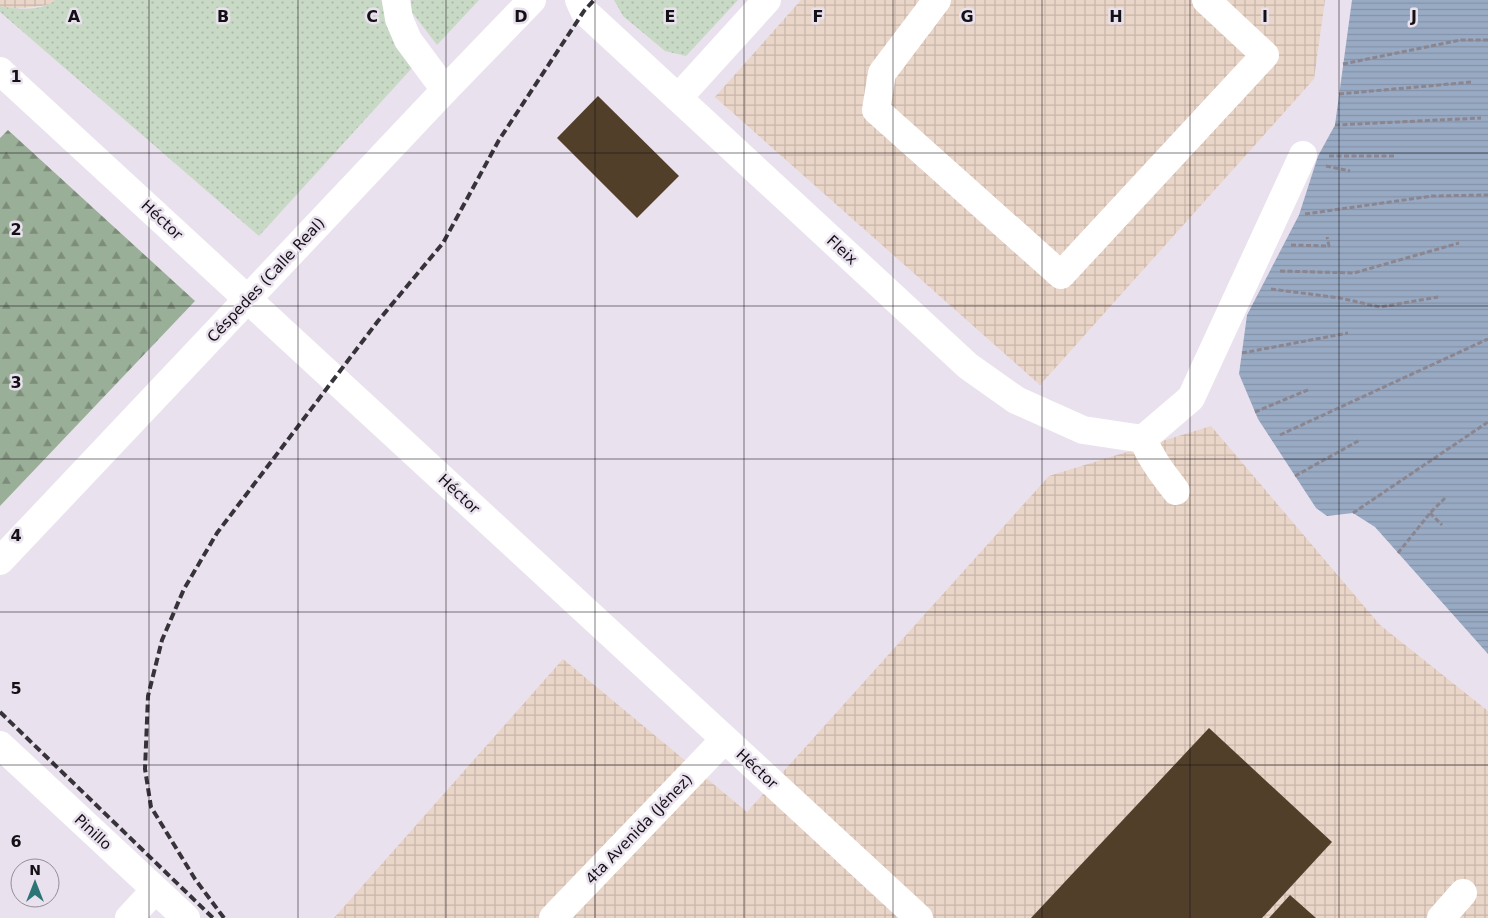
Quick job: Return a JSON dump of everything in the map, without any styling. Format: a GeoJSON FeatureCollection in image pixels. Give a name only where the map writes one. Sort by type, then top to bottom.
{"type":"FeatureCollection","features":[{"type":"Feature","properties":{"kind":"street"},"geometry":{"type":"LineString","coordinates":[[396,0],[399,19],[408,40],[445,90]]}},
{"type":"Feature","properties":{"kind":"street","name":"Céspedes (Calle Real)"},"geometry":{"type":"LineString","coordinates":[[0,562],[532,0]]}},
{"type":"Feature","properties":{"kind":"street","name":"Fleix"},"geometry":{"type":"LineString","coordinates":[[580,0],[584,11],[968,366],[1016,400],[1084,430],[1143,439]]}},
{"type":"Feature","properties":{"kind":"street"},"geometry":{"type":"LineString","coordinates":[[678,98],[767,0]]}},
{"type":"Feature","properties":{"kind":"street"},"geometry":{"type":"LineString","coordinates":[[937,0],[882,73],[876,110],[1061,275],[1265,55],[1206,0]]}},
{"type":"Feature","properties":{"kind":"street","name":"Héctor"},"geometry":{"type":"LineString","coordinates":[[3,78],[248,300],[919,918]]}},
{"type":"Feature","properties":{"kind":"street"},"geometry":{"type":"LineString","coordinates":[[1176,491],[1157,467],[1143,439],[1191,398],[1318,159]]}},
{"type":"Feature","properties":{"kind":"street","name":"4ta Avenida (Jénez)"},"geometry":{"type":"LineString","coordinates":[[553,918],[725,739]]}},
{"type":"Feature","properties":{"kind":"street","name":"Pinillo"},"geometry":{"type":"LineString","coordinates":[[0,745],[186,918]]}},
{"type":"Feature","properties":{"kind":"street"},"geometry":{"type":"LineString","coordinates":[[129,918],[155,890]]}},
{"type":"Feature","properties":{"kind":"street"},"geometry":{"type":"LineString","coordinates":[[1441,918],[1463,894]]}},
{"type":"Feature","properties":{"kind":"path"},"geometry":{"type":"LineString","coordinates":[[1343,64],[1461,40],[1488,40]]}},
{"type":"Feature","properties":{"kind":"path"},"geometry":{"type":"LineString","coordinates":[[1339,94],[1472,82]]}},
{"type":"Feature","properties":{"kind":"path"},"geometry":{"type":"LineString","coordinates":[[1335,125],[1481,118]]}},
{"type":"Feature","properties":{"kind":"path"},"geometry":{"type":"LineString","coordinates":[[1318,159],[1394,156]]}},
{"type":"Feature","properties":{"kind":"path"},"geometry":{"type":"LineString","coordinates":[[1318,159],[1350,171]]}},
{"type":"Feature","properties":{"kind":"path"},"geometry":{"type":"LineString","coordinates":[[1299,215],[1432,196],[1488,195]]}},
{"type":"Feature","properties":{"kind":"path"},"geometry":{"type":"LineString","coordinates":[[1283,245],[1329,246],[1327,237]]}},
{"type":"Feature","properties":{"kind":"path"},"geometry":{"type":"LineString","coordinates":[[1279,271],[1354,274],[1459,243]]}},
{"type":"Feature","properties":{"kind":"path"},"geometry":{"type":"LineString","coordinates":[[1270,289],[1340,298],[1380,307],[1438,297]]}},
{"type":"Feature","properties":{"kind":"path"},"geometry":{"type":"LineString","coordinates":[[1242,353],[1348,333]]}},
{"type":"Feature","properties":{"kind":"path"},"geometry":{"type":"LineString","coordinates":[[1280,435],[1488,339]]}},
{"type":"Feature","properties":{"kind":"path"},"geometry":{"type":"LineString","coordinates":[[1255,412],[1310,389]]}},
{"type":"Feature","properties":{"kind":"path"},"geometry":{"type":"LineString","coordinates":[[1353,513],[1488,422]]}},
{"type":"Feature","properties":{"kind":"path"},"geometry":{"type":"LineString","coordinates":[[1295,476],[1360,440]]}},
{"type":"Feature","properties":{"kind":"path"},"geometry":{"type":"LineString","coordinates":[[1398,553],[1430,513],[1445,498]]}},
{"type":"Feature","properties":{"kind":"path"},"geometry":{"type":"LineString","coordinates":[[1430,513],[1442,525]]}},
{"type":"Feature","properties":{"kind":"shaded area"},"geometry":{"type":"Polygon","coordinates":[[[0,0],[55,0],[50,5],[11,9],[0,6],[0,0]]]}},
{"type":"Feature","properties":{"kind":"shaded area"},"geometry":{"type":"Polygon","coordinates":[[[801,0],[1325,0],[1314,79],[1040,385],[715,97],[801,0]]]}},
{"type":"Feature","properties":{"kind":"shaded area"},"geometry":{"type":"Polygon","coordinates":[[[1211,426],[1380,625],[1488,711],[1488,918],[334,918],[563,659],[747,812],[1049,476],[1211,426]]]}},
{"type":"Feature","properties":{"kind":"green space"},"geometry":{"type":"Polygon","coordinates":[[[55,0],[381,0],[388,25],[412,68],[259,236],[0,12],[0,6],[21,9],[37,8],[50,4],[55,0]]]}},
{"type":"Feature","properties":{"kind":"green space"},"geometry":{"type":"Polygon","coordinates":[[[411,0],[479,0],[437,45],[411,11],[411,0]]]}},
{"type":"Feature","properties":{"kind":"green space"},"geometry":{"type":"Polygon","coordinates":[[[614,0],[738,0],[686,56],[665,51],[623,16],[614,0]]]}},
{"type":"Feature","properties":{"kind":"green space"},"geometry":{"type":"Polygon","coordinates":[[[8,130],[195,301],[0,506],[0,138],[8,130]]]}},
{"type":"Feature","properties":{"kind":"water"},"geometry":{"type":"Polygon","coordinates":[[[1352,0],[1488,0],[1488,654],[1375,527],[1353,513],[1327,516],[1316,508],[1258,419],[1239,374],[1247,315],[1299,215],[1318,156],[1335,125],[1352,0]]]}},
{"type":"Feature","properties":{"kind":"building"},"geometry":{"type":"Polygon","coordinates":[[[598,96],[679,176],[637,218],[557,138],[598,96]]]}},
{"type":"Feature","properties":{"kind":"building"},"geometry":{"type":"Polygon","coordinates":[[[1209,728],[1332,842],[1262,918],[1031,918],[1209,728]]]}},
{"type":"Feature","properties":{"kind":"building"},"geometry":{"type":"Polygon","coordinates":[[[1290,895],[1316,918],[1269,918],[1290,895]]]}},
{"type":"Feature","properties":{"kind":"railway"},"geometry":{"type":"LineString","coordinates":[[224,918],[195,879],[151,807],[145,769],[148,696],[162,640],[184,589],[217,533],[378,321],[443,243],[499,140],[584,11],[594,0]]}},
{"type":"Feature","properties":{"kind":"railway"},"geometry":{"type":"LineString","coordinates":[[0,712],[213,918]]}}]}
